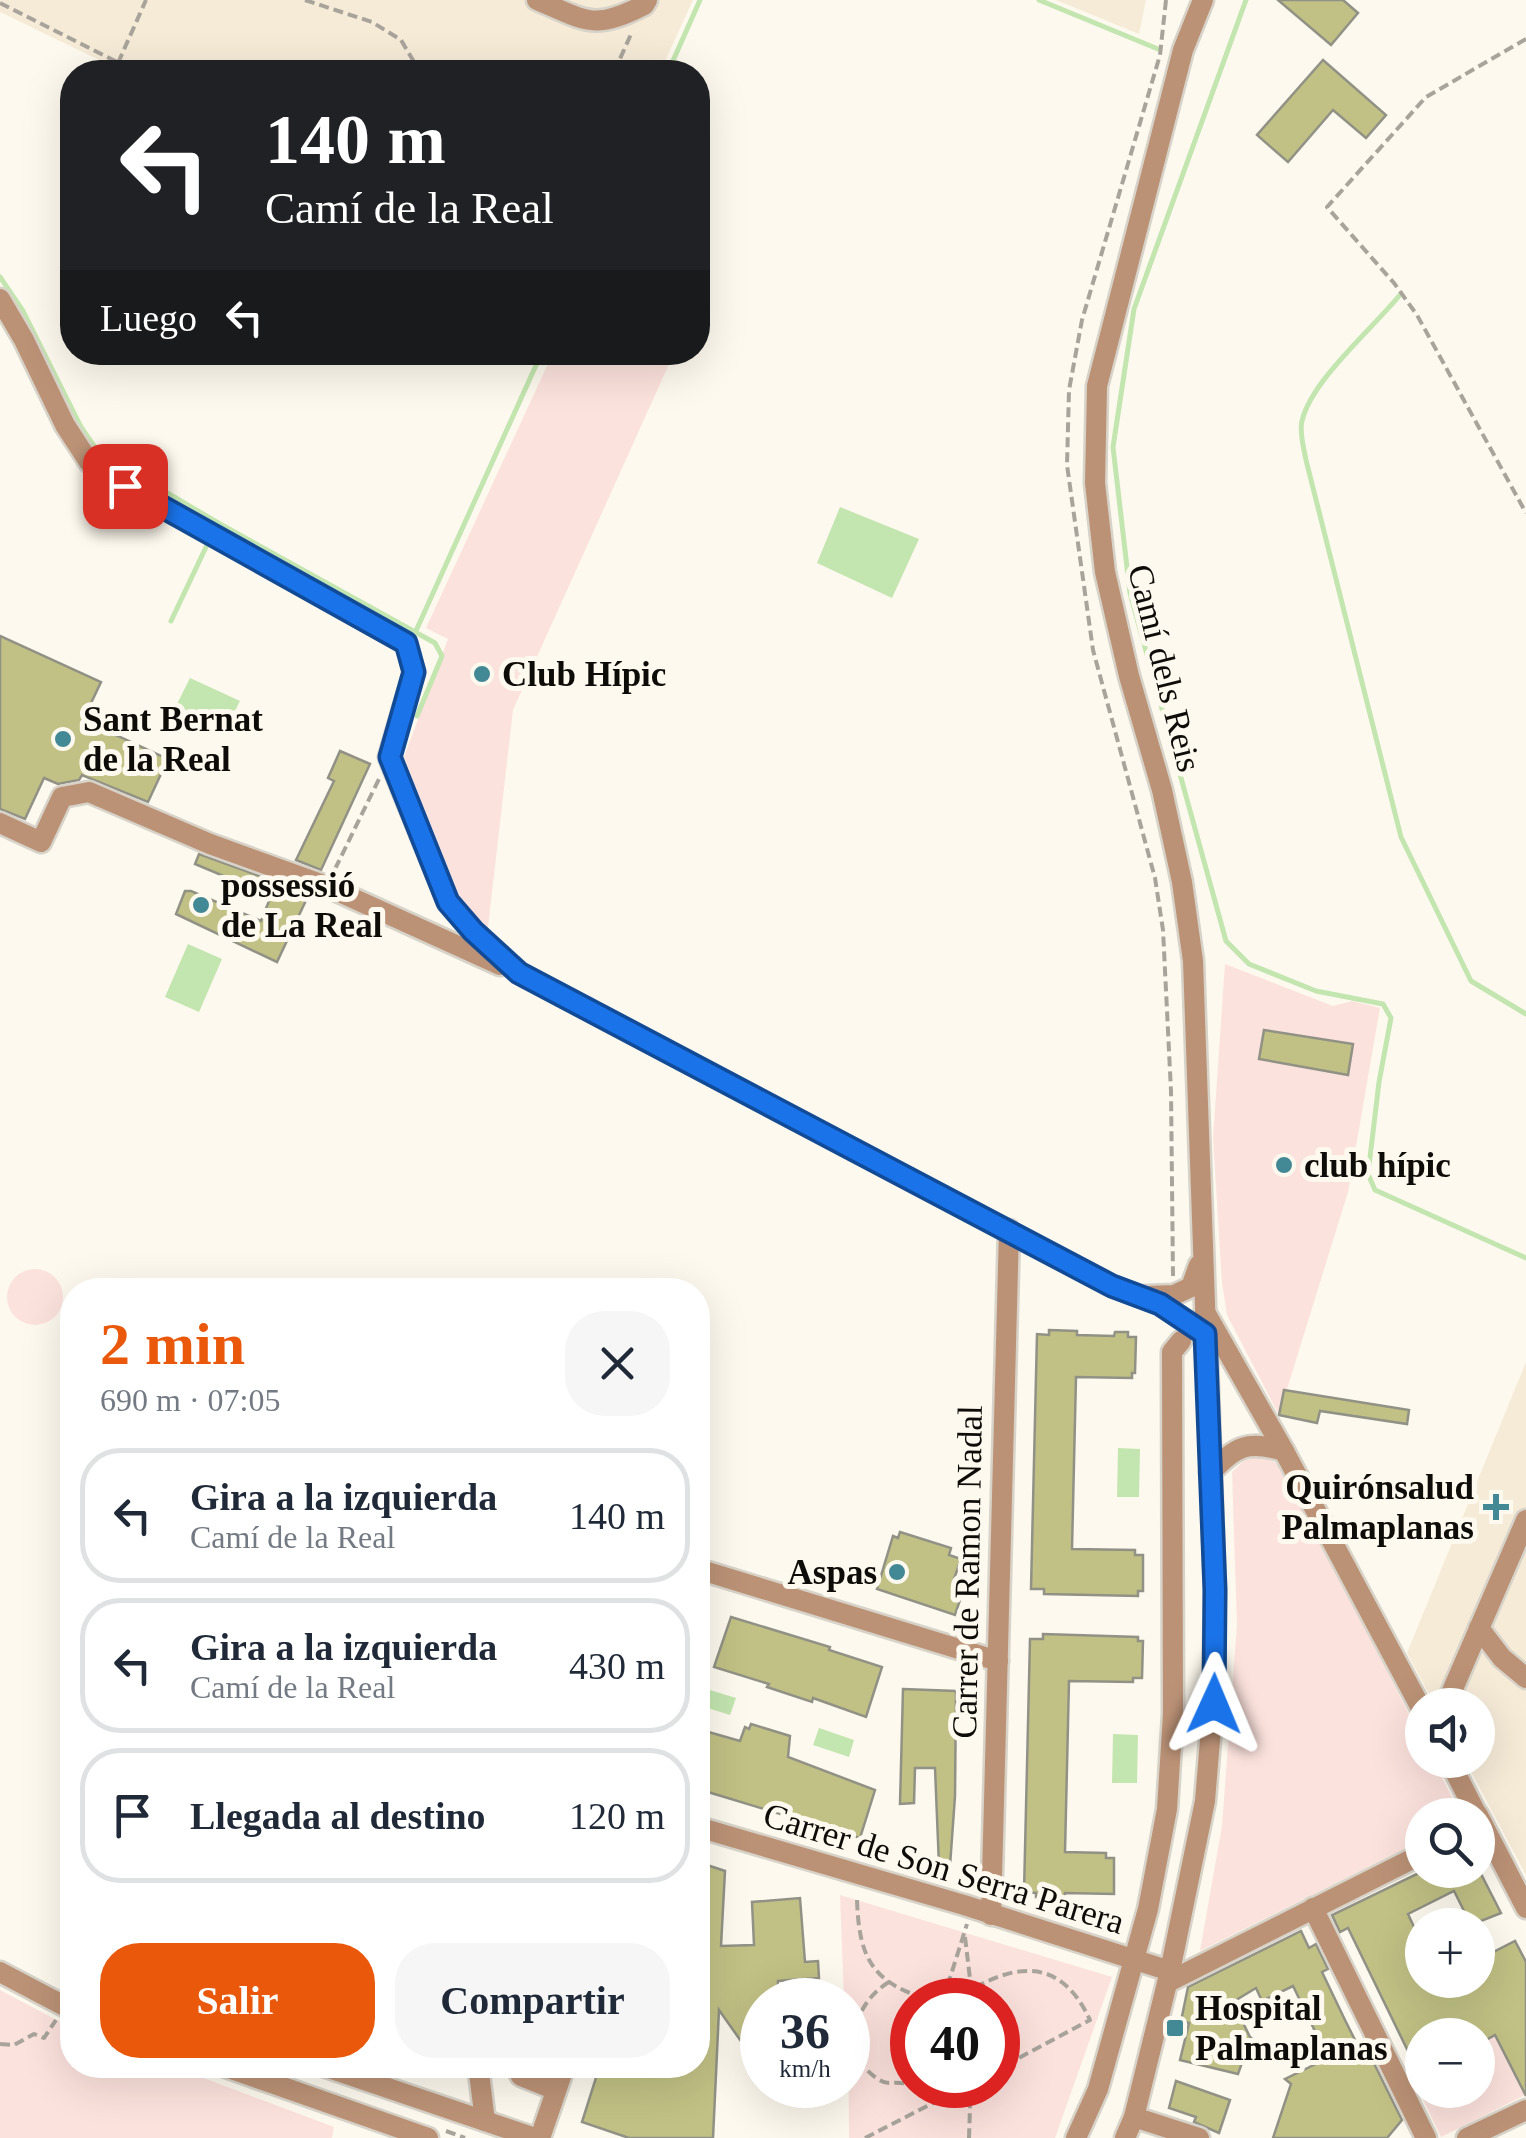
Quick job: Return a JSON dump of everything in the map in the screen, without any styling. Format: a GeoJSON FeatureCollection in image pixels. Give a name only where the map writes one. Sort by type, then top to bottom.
{"type":"FeatureCollection","features":[{"type":"Feature","properties":{"kind":"street"},"geometry":{"type":"LineString","coordinates":[[537,0],[588,22],[611,22],[646,3]]}},
{"type":"Feature","properties":{"kind":"street","name":"Camí dels Reis"},"geometry":{"type":"LineString","coordinates":[[1183,50],[1188,0]]}},
{"type":"Feature","properties":{"kind":"street","name":"Camí dels Reis"},"geometry":{"type":"LineString","coordinates":[[1125,2138],[1134,2117],[1169,1977],[1205,1800],[1214,1704],[1215,1590],[1193,961],[1182,882],[1162,790],[1129,676],[1105,572],[1095,483],[1097,386],[1183,50],[1203,0]]}},
{"type":"Feature","properties":{"kind":"street"},"geometry":{"type":"LineString","coordinates":[[0,300],[65,425],[89,462],[406,643],[414,672],[390,757],[448,902],[519,973]]}},
{"type":"Feature","properties":{"kind":"street"},"geometry":{"type":"LineString","coordinates":[[0,823],[41,842],[62,797],[90,792],[210,844],[326,886],[519,973],[1112,1286],[1160,1304],[1205,1334]]}},
{"type":"Feature","properties":{"kind":"street","name":"Carrer de Ramon Nadal"},"geometry":{"type":"LineString","coordinates":[[991,1916],[1008,1230]]}},
{"type":"Feature","properties":{"kind":"street"},"geometry":{"type":"LineString","coordinates":[[1139,1296],[1174,1295],[1191,1287],[1203,1255]]}},
{"type":"Feature","properties":{"kind":"street"},"geometry":{"type":"LineString","coordinates":[[1139,1296],[1167,1321],[1192,1356],[1207,1402]]}},
{"type":"Feature","properties":{"kind":"street","name":"Camí dels Reis"},"geometry":{"type":"LineString","coordinates":[[1204,1309],[1410,1688]]}},
{"type":"Feature","properties":{"kind":"street"},"geometry":{"type":"LineString","coordinates":[[1076,2138],[1098,2089],[1148,1909],[1167,1809],[1173,1714],[1172,1352],[1181,1340]]}},
{"type":"Feature","properties":{"kind":"street"},"geometry":{"type":"LineString","coordinates":[[1210,1473],[1231,1452],[1249,1444],[1284,1450]]}},
{"type":"Feature","properties":{"kind":"street"},"geometry":{"type":"LineString","coordinates":[[1453,1688],[1518,1549],[1526,1520]]}},
{"type":"Feature","properties":{"kind":"street"},"geometry":{"type":"LineString","coordinates":[[710,1573],[998,1661]]}},
{"type":"Feature","properties":{"kind":"street"},"geometry":{"type":"LineString","coordinates":[[1479,1628],[1502,1658],[1526,1678]]}},
{"type":"Feature","properties":{"kind":"street","name":"Carrer de Son Serra Parera"},"geometry":{"type":"LineString","coordinates":[[710,1830],[1133,1961],[1169,1977]]}},
{"type":"Feature","properties":{"kind":"street"},"geometry":{"type":"LineString","coordinates":[[1495,1851],[1526,1908]]}},
{"type":"Feature","properties":{"kind":"street"},"geometry":{"type":"LineString","coordinates":[[1169,1977],[1405,1862]]}},
{"type":"Feature","properties":{"kind":"street"},"geometry":{"type":"LineString","coordinates":[[1313,1908],[1426,2138]]}},
{"type":"Feature","properties":{"kind":"street"},"geometry":{"type":"LineString","coordinates":[[0,1972],[60,2004]]}},
{"type":"Feature","properties":{"kind":"street"},"geometry":{"type":"LineString","coordinates":[[257,2078],[428,2138]]}},
{"type":"Feature","properties":{"kind":"street"},"geometry":{"type":"LineString","coordinates":[[358,2078],[537,2138],[560,2078]]}},
{"type":"Feature","properties":{"kind":"street"},"geometry":{"type":"LineString","coordinates":[[480,2078],[485,2121]]}},
{"type":"Feature","properties":{"kind":"street"},"geometry":{"type":"LineString","coordinates":[[527,2078],[556,2090]]}},
{"type":"Feature","properties":{"kind":"street"},"geometry":{"type":"LineString","coordinates":[[1467,2138],[1526,2110]]}},
{"type":"Feature","properties":{"kind":"street"},"geometry":{"type":"LineString","coordinates":[[1134,2117],[1199,2138]]}},
{"type":"Feature","properties":{"kind":"path"},"geometry":{"type":"LineString","coordinates":[[119,60],[146,0]]}},
{"type":"Feature","properties":{"kind":"path"},"geometry":{"type":"LineString","coordinates":[[305,0],[372,22],[401,40],[413,60]]}},
{"type":"Feature","properties":{"kind":"path"},"geometry":{"type":"LineString","coordinates":[[0,3],[112,60]]}},
{"type":"Feature","properties":{"kind":"path"},"geometry":{"type":"LineString","coordinates":[[620,60],[646,3]]}},
{"type":"Feature","properties":{"kind":"path"},"geometry":{"type":"LineString","coordinates":[[1526,39],[1426,97],[1327,206],[1394,282],[1417,315],[1526,512]]}},
{"type":"Feature","properties":{"kind":"path"},"geometry":{"type":"LineString","coordinates":[[326,886],[390,757]]}},
{"type":"Feature","properties":{"kind":"path"},"geometry":{"type":"LineString","coordinates":[[857,1900],[863,1950],[869,1964],[888,1982],[860,2010],[854,2042],[857,2055],[875,2078],[890,2083]]}},
{"type":"Feature","properties":{"kind":"path"},"geometry":{"type":"LineString","coordinates":[[946,1978],[964,1932],[970,1978]]}},
{"type":"Feature","properties":{"kind":"path"},"geometry":{"type":"LineString","coordinates":[[992,1978],[1016,1970],[1062,1980],[1081,2000],[1090,2020],[1020,2057]]}},
{"type":"Feature","properties":{"kind":"path"},"geometry":{"type":"LineString","coordinates":[[0,2044],[14,2045],[34,2034],[44,2038],[60,2018]]}},
{"type":"Feature","properties":{"kind":"path"},"geometry":{"type":"LineString","coordinates":[[865,2138],[923,2108]]}},
{"type":"Feature","properties":{"kind":"path"},"geometry":{"type":"LineString","coordinates":[[969,2138],[970,2108]]}},
{"type":"Feature","properties":{"kind":"shaded area"},"geometry":{"type":"Polygon","coordinates":[[[0,0],[693,0],[666,60],[99,60],[0,12],[0,0]]]}},
{"type":"Feature","properties":{"kind":"shaded area"},"geometry":{"type":"Polygon","coordinates":[[[1056,0],[1146,0],[1139,34],[1056,0]]]}},
{"type":"Feature","properties":{"kind":"shaded area","name":"Club Hípic"},"geometry":{"type":"Polygon","coordinates":[[[547,365],[669,365],[513,710],[488,927],[473,922],[455,903],[404,757],[448,639],[426,628],[547,365]]]}},
{"type":"Feature","properties":{"kind":"shaded area"},"geometry":{"type":"Polygon","coordinates":[[[840,507],[919,539],[892,598],[817,563],[840,507]]]}},
{"type":"Feature","properties":{"kind":"shaded area"},"geometry":{"type":"Polygon","coordinates":[[[190,678],[240,701],[226,729],[176,706],[190,678]]]}},
{"type":"Feature","properties":{"kind":"shaded area"},"geometry":{"type":"Polygon","coordinates":[[[188,944],[222,959],[199,1012],[165,997],[188,944]]]}},
{"type":"Feature","properties":{"kind":"shaded area","name":"club hípic"},"geometry":{"type":"Polygon","coordinates":[[[1225,964],[1333,1006],[1352,1001],[1380,1008],[1348,1192],[1279,1415],[1227,1315],[1222,1283],[1213,1138],[1225,964]]]}},
{"type":"Feature","properties":{"kind":"shaded area"},"geometry":{"type":"Polygon","coordinates":[[[35,1269],[55,1277],[60,1284],[60,1310],[55,1317],[35,1325],[15,1317],[7,1297],[15,1277],[35,1269]]]}},
{"type":"Feature","properties":{"kind":"shaded area","name":"Quirónsalud Palmaplanas"},"geometry":{"type":"Polygon","coordinates":[[[1526,1362],[1526,1875],[1495,1817],[1495,1798],[1485,1798],[1475,1778],[1495,1778],[1495,1688],[1426,1688],[1407,1653],[1526,1362]]]}},
{"type":"Feature","properties":{"kind":"shaded area"},"geometry":{"type":"Polygon","coordinates":[[[1118,1448],[1140,1449],[1139,1497],[1117,1497],[1118,1448]]]}},
{"type":"Feature","properties":{"kind":"shaded area"},"geometry":{"type":"Polygon","coordinates":[[[1262,1456],[1284,1467],[1405,1706],[1405,1778],[1442,1778],[1452,1798],[1405,1798],[1405,1848],[1200,1951],[1222,1826],[1237,1625],[1232,1472],[1245,1460],[1262,1456]]]}},
{"type":"Feature","properties":{"kind":"shaded area"},"geometry":{"type":"Polygon","coordinates":[[[710,1690],[736,1698],[730,1715],[710,1709],[710,1690]]]}},
{"type":"Feature","properties":{"kind":"shaded area"},"geometry":{"type":"Polygon","coordinates":[[[819,1728],[854,1740],[849,1757],[813,1745],[819,1728]]]}},
{"type":"Feature","properties":{"kind":"shaded area"},"geometry":{"type":"Polygon","coordinates":[[[1113,1734],[1138,1735],[1137,1783],[1112,1783],[1113,1734]]]}},
{"type":"Feature","properties":{"kind":"shaded area"},"geometry":{"type":"Polygon","coordinates":[[[840,1895],[1112,1977],[1055,2138],[849,2138],[849,2108],[870,2108],[870,1978],[843,1978],[840,1895]]]}},
{"type":"Feature","properties":{"kind":"shaded area"},"geometry":{"type":"Polygon","coordinates":[[[0,1990],[60,2022],[60,2078],[204,2078],[334,2127],[332,2138],[0,2138],[0,1990]]]}},
{"type":"Feature","properties":{"kind":"shaded area"},"geometry":{"type":"Polygon","coordinates":[[[1495,2035],[1525,2095],[1441,2137],[1427,2108],[1495,2108],[1495,2035]]]}},
{"type":"Feature","properties":{"kind":"building"},"geometry":{"type":"Polygon","coordinates":[[[1278,0],[1343,0],[1358,13],[1331,45],[1278,0]]]}},
{"type":"Feature","properties":{"kind":"building"},"geometry":{"type":"Polygon","coordinates":[[[1323,60],[1386,115],[1366,138],[1333,110],[1288,162],[1257,135],[1323,60]]]}},
{"type":"Feature","properties":{"kind":"building","name":"Sant Bernat de la Real"},"geometry":{"type":"Polygon","coordinates":[[[0,636],[101,682],[83,720],[168,759],[148,802],[82,775],[79,780],[58,784],[44,778],[25,819],[0,809],[0,636]]]}},
{"type":"Feature","properties":{"kind":"building"},"geometry":{"type":"Polygon","coordinates":[[[340,751],[370,764],[321,870],[296,860],[334,781],[328,778],[340,751]]]}},
{"type":"Feature","properties":{"kind":"building","name":"possessió de La Real"},"geometry":{"type":"Polygon","coordinates":[[[199,854],[309,894],[277,962],[176,914],[185,891],[191,891],[261,921],[271,896],[195,864],[199,854]]]}},
{"type":"Feature","properties":{"kind":"building"},"geometry":{"type":"Polygon","coordinates":[[[1264,1030],[1353,1044],[1348,1075],[1259,1059],[1264,1030]]]}},
{"type":"Feature","properties":{"kind":"building"},"geometry":{"type":"Polygon","coordinates":[[[1049,1330],[1114,1336],[1115,1332],[1128,1332],[1128,1337],[1136,1337],[1132,1378],[1076,1377],[1072,1549],[1135,1550],[1135,1555],[1143,1555],[1143,1591],[1138,1591],[1138,1596],[1044,1594],[1044,1589],[1031,1589],[1037,1334],[1049,1335],[1049,1330]]]}},
{"type":"Feature","properties":{"kind":"building"},"geometry":{"type":"Polygon","coordinates":[[[1284,1390],[1409,1410],[1407,1424],[1320,1411],[1317,1423],[1279,1415],[1284,1390]]]}},
{"type":"Feature","properties":{"kind":"building","name":"Aspas"},"geometry":{"type":"Polygon","coordinates":[[[900,1532],[951,1548],[949,1555],[961,1559],[954,1579],[960,1581],[955,1615],[877,1589],[893,1536],[898,1538],[900,1532]]]}},
{"type":"Feature","properties":{"kind":"building"},"geometry":{"type":"Polygon","coordinates":[[[731,1617],[882,1667],[866,1717],[714,1667],[731,1617]]]}},
{"type":"Feature","properties":{"kind":"building"},"geometry":{"type":"Polygon","coordinates":[[[1043,1634],[1138,1637],[1138,1641],[1143,1641],[1142,1678],[1133,1678],[1133,1682],[1069,1681],[1065,1852],[1106,1853],[1106,1858],[1114,1858],[1114,1894],[1065,1893],[1064,1898],[1036,1897],[1036,1893],[1024,1892],[1030,1639],[1043,1639],[1043,1634]]]}},
{"type":"Feature","properties":{"kind":"building"},"geometry":{"type":"Polygon","coordinates":[[[903,1689],[956,1691],[950,1866],[939,1866],[935,1768],[915,1768],[914,1803],[900,1804],[903,1689]]]}},
{"type":"Feature","properties":{"kind":"building"},"geometry":{"type":"Polygon","coordinates":[[[751,1724],[790,1736],[788,1757],[875,1790],[860,1838],[710,1793],[710,1732],[740,1741],[745,1727],[749,1729],[751,1724]]]}},
{"type":"Feature","properties":{"kind":"building"},"geometry":{"type":"Polygon","coordinates":[[[710,1866],[725,1871],[721,1946],[754,1945],[752,1902],[800,1898],[805,1962],[818,1961],[819,1978],[740,1978],[740,2040],[719,2010],[713,2138],[629,2138],[582,2122],[596,2078],[710,2078],[710,1866]]]}},
{"type":"Feature","properties":{"kind":"building"},"geometry":{"type":"Polygon","coordinates":[[[1405,1880],[1405,1888],[1488,1888],[1501,1913],[1495,1915],[1495,1908],[1462,1908],[1454,1891],[1420,1908],[1405,1908],[1405,1998],[1495,1998],[1495,1951],[1515,1941],[1526,1962],[1526,2096],[1495,2035],[1495,2018],[1405,2018],[1405,2045],[1348,1928],[1340,1932],[1332,1915],[1405,1880]]]}},
{"type":"Feature","properties":{"kind":"building"},"geometry":{"type":"Polygon","coordinates":[[[1301,1931],[1309,1948],[1316,1944],[1328,1969],[1322,1972],[1345,2020],[1357,2044],[1363,2041],[1402,2120],[1387,2138],[1273,2138],[1291,2084],[1285,2079],[1328,2058],[1293,1986],[1262,2001],[1256,1988],[1233,2002],[1256,2042],[1250,2063],[1243,2060],[1238,2074],[1180,2060],[1189,2023],[1181,2021],[1188,1987],[1301,1931]]]}},
{"type":"Feature","properties":{"kind":"building"},"geometry":{"type":"Polygon","coordinates":[[[1176,2081],[1230,2100],[1219,2133],[1194,2122],[1196,2117],[1169,2108],[1176,2081]]]}},
{"type":"Feature","properties":{"kind":"waterway"},"geometry":{"type":"LineString","coordinates":[[673,60],[700,0]]}},
{"type":"Feature","properties":{"kind":"waterway"},"geometry":{"type":"LineString","coordinates":[[1039,0],[1158,49]]}},
{"type":"Feature","properties":{"kind":"waterway"},"geometry":{"type":"LineString","coordinates":[[1246,0],[1134,309],[1113,447],[1130,593],[1226,941],[1249,964],[1316,991],[1383,1004],[1391,1018],[1368,1174],[1375,1190],[1526,1258]]}},
{"type":"Feature","properties":{"kind":"waterway"},"geometry":{"type":"LineString","coordinates":[[0,277],[23,311],[81,427],[98,452],[435,643],[442,656],[417,716]]}},
{"type":"Feature","properties":{"kind":"waterway"},"geometry":{"type":"LineString","coordinates":[[1399,296],[1317,389],[1302,421],[1302,440],[1401,837],[1471,981],[1526,1014]]}},
{"type":"Feature","properties":{"kind":"waterway"},"geometry":{"type":"LineString","coordinates":[[415,633],[536,365]]}},
{"type":"Feature","properties":{"kind":"waterway"},"geometry":{"type":"LineString","coordinates":[[171,621],[207,545]]}},
{"type":"Feature","properties":{"kind":"place","name":"Club Hípic"},"geometry":{"type":"Point","coordinates":[482,674]}},
{"type":"Feature","properties":{"kind":"place","name":"Sant Bernat de la Real"},"geometry":{"type":"Point","coordinates":[63,739]}},
{"type":"Feature","properties":{"kind":"place","name":"possessió de La Real"},"geometry":{"type":"Point","coordinates":[201,905]}},
{"type":"Feature","properties":{"kind":"place","name":"club hípic"},"geometry":{"type":"Point","coordinates":[1284,1165]}},
{"type":"Feature","properties":{"kind":"place","name":"Quirónsalud Palmaplanas"},"geometry":{"type":"Point","coordinates":[1496,1507]}},
{"type":"Feature","properties":{"kind":"place","name":"Aspas"},"geometry":{"type":"Point","coordinates":[897,1572]}},
{"type":"Feature","properties":{"kind":"place","name":"Hospital Palmaplanas"},"geometry":{"type":"Point","coordinates":[1175,2028]}},
{"type":"Feature","properties":{"kind":"route"},"geometry":{"type":"LineString","coordinates":[[125,486],[406,643],[414,672],[390,757],[448,902],[519,973],[1112,1286],[1160,1304],[1205,1334],[1215,1590],[1214,1704]]}}]}
